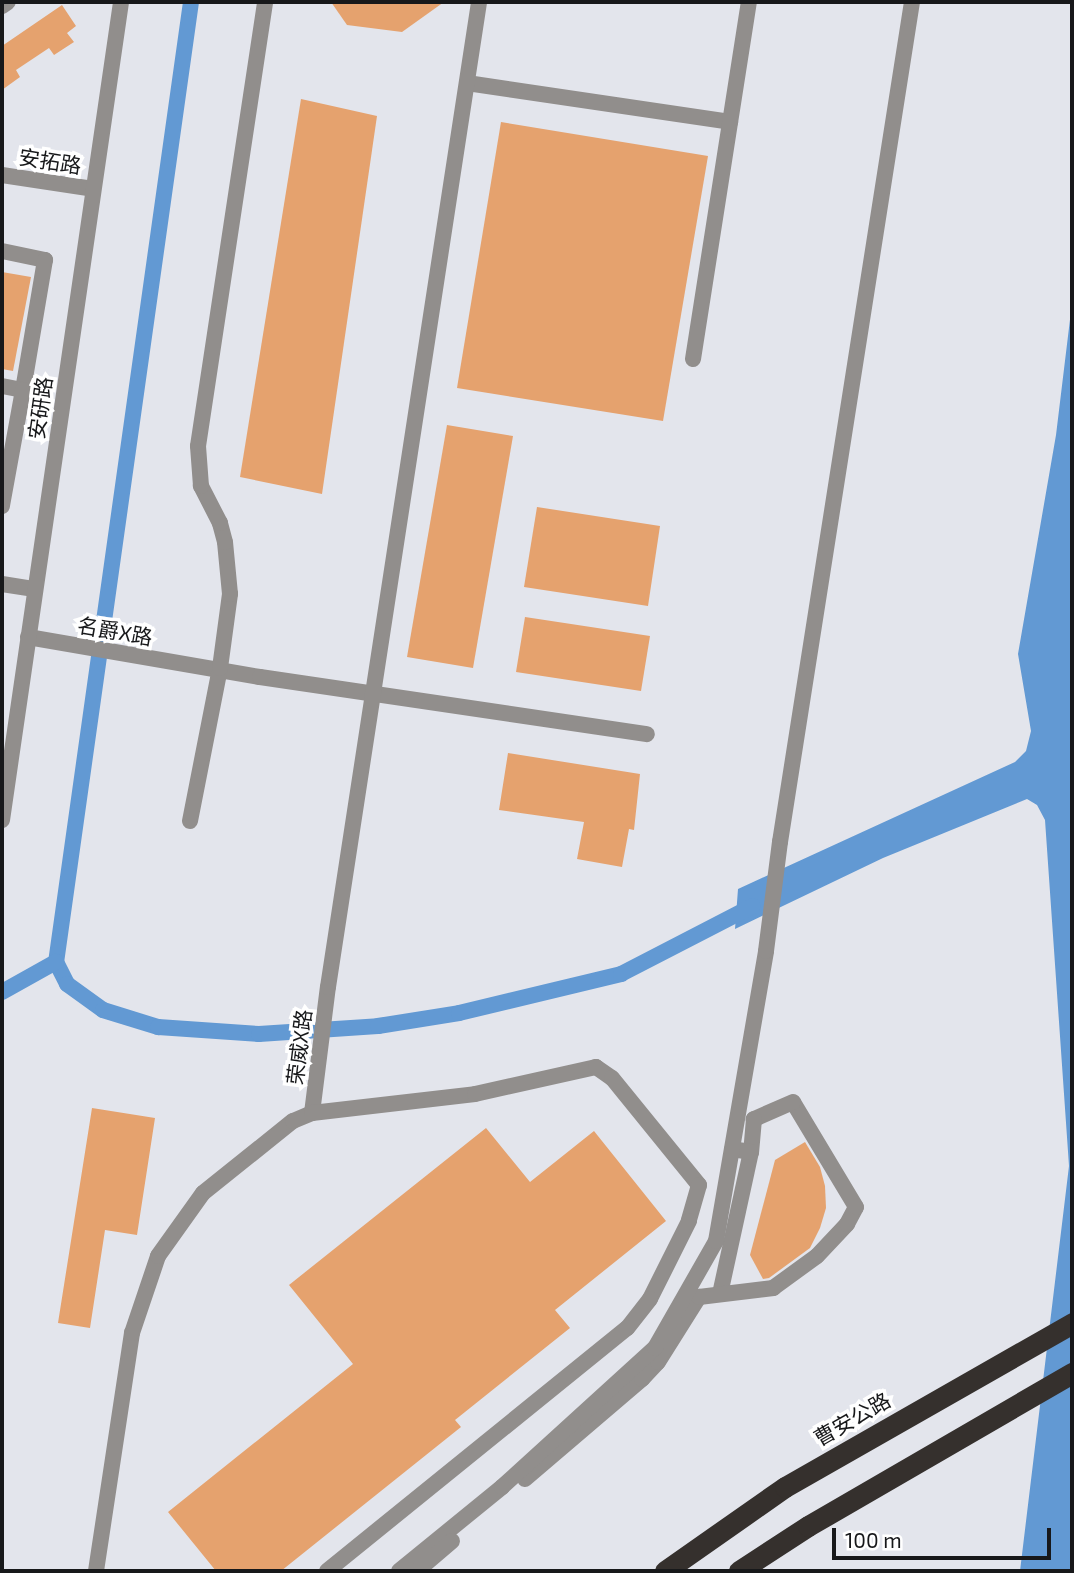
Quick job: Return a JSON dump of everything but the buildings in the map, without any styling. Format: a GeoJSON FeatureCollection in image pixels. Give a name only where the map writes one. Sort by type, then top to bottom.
{"type":"FeatureCollection","features":[{"type":"Feature","properties":{"kind":"highway","name":"曹安公路"},"geometry":{"type":"LineString","coordinates":[[664,1571],[785,1486],[1072,1323]]}},
{"type":"Feature","properties":{"kind":"highway"},"geometry":{"type":"LineString","coordinates":[[739,1571],[807,1526],[1072,1373]]}},
{"type":"Feature","properties":{"kind":"street"},"geometry":{"type":"LineString","coordinates":[[2,6],[8,2]]}},
{"type":"Feature","properties":{"kind":"street","name":"安研路"},"geometry":{"type":"LineString","coordinates":[[2,820],[121,2]]}},
{"type":"Feature","properties":{"kind":"street"},"geometry":{"type":"LineString","coordinates":[[190,821],[220,668],[229,594],[229,566],[220,523],[201,486],[198,446],[265,2]]}},
{"type":"Feature","properties":{"kind":"street","name":"荣威X路"},"geometry":{"type":"LineString","coordinates":[[312,1113],[328,987],[479,2]]}},
{"type":"Feature","properties":{"kind":"street"},"geometry":{"type":"LineString","coordinates":[[693,359],[749,2]]}},
{"type":"Feature","properties":{"kind":"street"},"geometry":{"type":"LineString","coordinates":[[399,1571],[502,1487],[655,1348],[712,1248],[766,951],[780,842],[912,2]]}},
{"type":"Feature","properties":{"kind":"street"},"geometry":{"type":"LineString","coordinates":[[467,83],[730,122]]}},
{"type":"Feature","properties":{"kind":"street","name":"安拓路"},"geometry":{"type":"LineString","coordinates":[[2,175],[93,189]]}},
{"type":"Feature","properties":{"kind":"street"},"geometry":{"type":"LineString","coordinates":[[2,251],[45,260],[2,506]]}},
{"type":"Feature","properties":{"kind":"street"},"geometry":{"type":"LineString","coordinates":[[2,386],[23,390]]}},
{"type":"Feature","properties":{"kind":"street"},"geometry":{"type":"LineString","coordinates":[[2,584],[35,589]]}},
{"type":"Feature","properties":{"kind":"street","name":"名爵X路"},"geometry":{"type":"LineString","coordinates":[[28,637],[374,694],[648,734]]}},
{"type":"Feature","properties":{"kind":"street"},"geometry":{"type":"LineString","coordinates":[[96,1571],[132,1333],[158,1256],[203,1193],[293,1121],[312,1113],[475,1094],[596,1067],[612,1078],[699,1185],[689,1222],[638,1316],[327,1571]]}},
{"type":"Feature","properties":{"kind":"street"},"geometry":{"type":"LineString","coordinates":[[416,1571],[642,1379],[658,1362],[699,1297],[773,1288],[817,1256],[846,1224],[856,1207],[793,1102],[754,1119],[751,1152],[720,1294]]}},
{"type":"Feature","properties":{"kind":"street"},"geometry":{"type":"LineString","coordinates":[[732,1149],[751,1152]]}},
{"type":"Feature","properties":{"kind":"street"},"geometry":{"type":"LineString","coordinates":[[712,1248],[730,1247]]}},
{"type":"Feature","properties":{"kind":"water"},"geometry":{"type":"Polygon","coordinates":[[[1072,303],[1072,1571],[1020,1571],[1069,1166],[1045,820],[1037,805],[1027,799],[883,858],[735,929],[738,889],[1015,762],[1026,751],[1031,731],[1018,654],[1056,435],[1072,303]]]}},
{"type":"Feature","properties":{"kind":"waterway"},"geometry":{"type":"LineString","coordinates":[[191,2],[56,962],[67,984],[103,1010],[158,1027],[259,1034],[378,1026],[459,1013],[621,974],[753,906]]}},
{"type":"Feature","properties":{"kind":"waterway"},"geometry":{"type":"LineString","coordinates":[[2,992],[56,962]]}}]}
